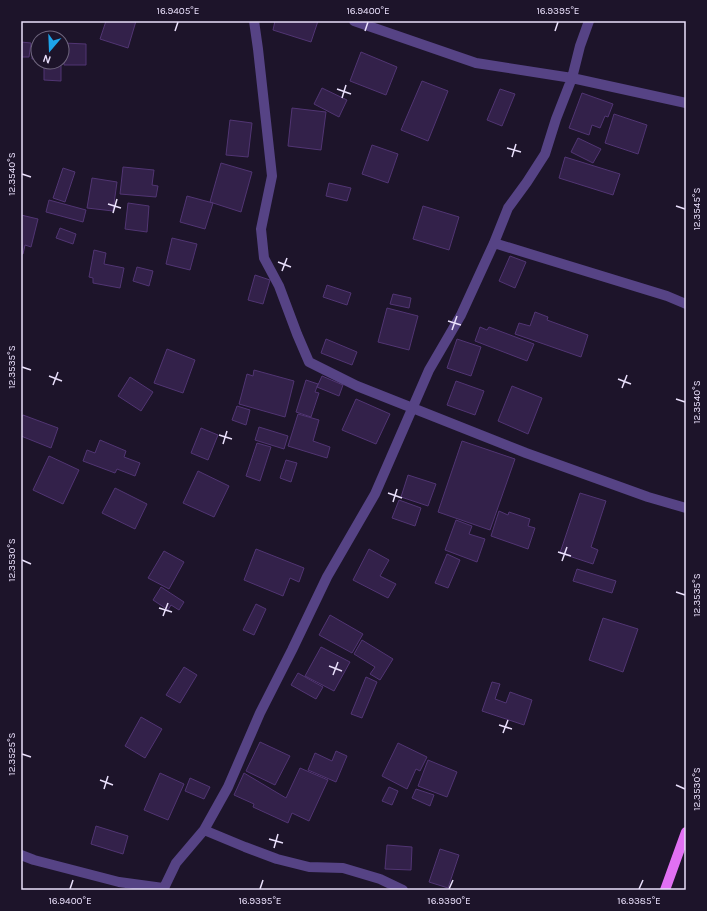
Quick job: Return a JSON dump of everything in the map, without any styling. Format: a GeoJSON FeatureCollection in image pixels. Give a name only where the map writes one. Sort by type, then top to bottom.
{"type":"FeatureCollection","features":[{"type":"Feature","properties":{"kind":"main road"},"geometry":{"type":"LineString","coordinates":[[665,890],[686,832]]}},
{"type":"Feature","properties":{"kind":"street"},"geometry":{"type":"LineString","coordinates":[[254,21],[272,176],[262,229],[264,258],[279,286],[309,362],[357,386],[526,453],[648,497],[686,508]]}},
{"type":"Feature","properties":{"kind":"street"},"geometry":{"type":"LineString","coordinates":[[354,21],[476,63],[572,78],[686,103]]}},
{"type":"Feature","properties":{"kind":"street"},"geometry":{"type":"LineString","coordinates":[[21,855],[34,860],[119,882],[163,889],[176,863],[204,830],[228,787],[260,713],[327,577],[375,494],[430,370],[461,315],[494,243],[508,208],[545,154],[556,119],[572,78],[580,46],[589,21]]}},
{"type":"Feature","properties":{"kind":"street"},"geometry":{"type":"LineString","coordinates":[[494,243],[667,296],[686,304]]}},
{"type":"Feature","properties":{"kind":"street"},"geometry":{"type":"LineString","coordinates":[[204,830],[277,859],[309,867],[343,868],[380,879],[403,890]]}},
{"type":"Feature","properties":{"kind":"building"},"geometry":{"type":"Polygon","coordinates":[[[106,21],[136,21],[128,48],[100,39],[106,21]]]}},
{"type":"Feature","properties":{"kind":"building"},"geometry":{"type":"Polygon","coordinates":[[[275,21],[318,21],[311,42],[273,30],[275,21]]]}},
{"type":"Feature","properties":{"kind":"building"},"geometry":{"type":"Polygon","coordinates":[[[21,42],[30,43],[29,57],[21,57],[21,42]]]}},
{"type":"Feature","properties":{"kind":"building"},"geometry":{"type":"Polygon","coordinates":[[[70,43],[86,44],[86,65],[70,65],[70,43]]]}},
{"type":"Feature","properties":{"kind":"building"},"geometry":{"type":"Polygon","coordinates":[[[361,52],[397,67],[386,95],[350,81],[361,52]]]}},
{"type":"Feature","properties":{"kind":"building"},"geometry":{"type":"Polygon","coordinates":[[[44,70],[61,70],[61,81],[44,80],[44,70]]]}},
{"type":"Feature","properties":{"kind":"building"},"geometry":{"type":"Polygon","coordinates":[[[422,81],[448,91],[428,141],[401,130],[422,81]]]}},
{"type":"Feature","properties":{"kind":"building"},"geometry":{"type":"Polygon","coordinates":[[[322,88],[347,100],[339,117],[314,104],[322,88]]]}},
{"type":"Feature","properties":{"kind":"building"},"geometry":{"type":"Polygon","coordinates":[[[500,89],[515,94],[502,126],[487,120],[500,89]]]}},
{"type":"Feature","properties":{"kind":"building"},"geometry":{"type":"Polygon","coordinates":[[[582,93],[613,104],[608,117],[605,116],[600,128],[592,125],[589,135],[569,128],[582,93]]]}},
{"type":"Feature","properties":{"kind":"building"},"geometry":{"type":"Polygon","coordinates":[[[292,108],[326,112],[321,150],[288,146],[292,108]]]}},
{"type":"Feature","properties":{"kind":"building"},"geometry":{"type":"Polygon","coordinates":[[[614,114],[647,125],[638,154],[605,143],[614,114]]]}},
{"type":"Feature","properties":{"kind":"building"},"geometry":{"type":"Polygon","coordinates":[[[230,120],[252,123],[248,157],[226,155],[230,120]]]}},
{"type":"Feature","properties":{"kind":"building"},"geometry":{"type":"Polygon","coordinates":[[[578,138],[601,149],[593,163],[571,152],[578,138]]]}},
{"type":"Feature","properties":{"kind":"building"},"geometry":{"type":"Polygon","coordinates":[[[372,145],[398,154],[388,183],[362,174],[372,145]]]}},
{"type":"Feature","properties":{"kind":"building"},"geometry":{"type":"Polygon","coordinates":[[[565,157],[620,174],[613,195],[559,178],[565,157]]]}},
{"type":"Feature","properties":{"kind":"building"},"geometry":{"type":"Polygon","coordinates":[[[221,163],[252,172],[241,212],[210,202],[221,163]]]}},
{"type":"Feature","properties":{"kind":"building"},"geometry":{"type":"Polygon","coordinates":[[[123,167],[154,170],[152,185],[158,186],[156,197],[120,194],[123,167]]]}},
{"type":"Feature","properties":{"kind":"building"},"geometry":{"type":"Polygon","coordinates":[[[63,168],[75,172],[65,202],[53,198],[63,168]]]}},
{"type":"Feature","properties":{"kind":"building"},"geometry":{"type":"Polygon","coordinates":[[[92,178],[117,182],[113,211],[87,208],[92,178]]]}},
{"type":"Feature","properties":{"kind":"building"},"geometry":{"type":"Polygon","coordinates":[[[329,183],[351,188],[347,201],[326,196],[329,183]]]}},
{"type":"Feature","properties":{"kind":"building"},"geometry":{"type":"Polygon","coordinates":[[[187,196],[213,203],[205,229],[180,222],[187,196]]]}},
{"type":"Feature","properties":{"kind":"building"},"geometry":{"type":"Polygon","coordinates":[[[49,200],[86,210],[83,222],[46,212],[49,200]]]}},
{"type":"Feature","properties":{"kind":"building"},"geometry":{"type":"Polygon","coordinates":[[[128,203],[149,206],[147,232],[125,229],[128,203]]]}},
{"type":"Feature","properties":{"kind":"building"},"geometry":{"type":"Polygon","coordinates":[[[423,206],[459,217],[449,250],[413,239],[423,206]]]}},
{"type":"Feature","properties":{"kind":"building"},"geometry":{"type":"Polygon","coordinates":[[[21,215],[38,219],[31,247],[25,245],[23,254],[21,254],[21,215]]]}},
{"type":"Feature","properties":{"kind":"building"},"geometry":{"type":"Polygon","coordinates":[[[60,228],[76,234],[73,244],[56,238],[60,228]]]}},
{"type":"Feature","properties":{"kind":"building"},"geometry":{"type":"Polygon","coordinates":[[[172,238],[197,244],[190,270],[166,264],[172,238]]]}},
{"type":"Feature","properties":{"kind":"building"},"geometry":{"type":"Polygon","coordinates":[[[94,250],[106,253],[104,264],[124,268],[120,288],[93,283],[93,278],[89,277],[94,250]]]}},
{"type":"Feature","properties":{"kind":"building"},"geometry":{"type":"Polygon","coordinates":[[[510,256],[526,262],[515,288],[499,281],[510,256]]]}},
{"type":"Feature","properties":{"kind":"building"},"geometry":{"type":"Polygon","coordinates":[[[137,267],[153,271],[149,286],[133,281],[137,267]]]}},
{"type":"Feature","properties":{"kind":"building"},"geometry":{"type":"Polygon","coordinates":[[[255,275],[270,280],[263,304],[248,300],[255,275]]]}},
{"type":"Feature","properties":{"kind":"building"},"geometry":{"type":"Polygon","coordinates":[[[327,285],[351,293],[347,305],[323,297],[327,285]]]}},
{"type":"Feature","properties":{"kind":"building"},"geometry":{"type":"Polygon","coordinates":[[[393,294],[411,298],[409,308],[390,304],[393,294]]]}},
{"type":"Feature","properties":{"kind":"building"},"geometry":{"type":"Polygon","coordinates":[[[387,308],[418,316],[409,350],[378,342],[387,308]]]}},
{"type":"Feature","properties":{"kind":"building"},"geometry":{"type":"Polygon","coordinates":[[[535,312],[548,317],[547,320],[588,335],[581,357],[515,334],[519,323],[530,326],[535,312]]]}},
{"type":"Feature","properties":{"kind":"building"},"geometry":{"type":"Polygon","coordinates":[[[480,327],[487,330],[489,327],[534,344],[527,361],[475,341],[480,327]]]}},
{"type":"Feature","properties":{"kind":"building"},"geometry":{"type":"Polygon","coordinates":[[[326,339],[357,352],[352,365],[321,353],[326,339]]]}},
{"type":"Feature","properties":{"kind":"building"},"geometry":{"type":"Polygon","coordinates":[[[457,339],[481,347],[471,376],[447,368],[457,339]]]}},
{"type":"Feature","properties":{"kind":"building"},"geometry":{"type":"Polygon","coordinates":[[[167,349],[195,360],[183,393],[154,383],[167,349]]]}},
{"type":"Feature","properties":{"kind":"building"},"geometry":{"type":"Polygon","coordinates":[[[254,370],[294,381],[285,417],[239,404],[247,374],[253,376],[254,370]]]}},
{"type":"Feature","properties":{"kind":"building"},"geometry":{"type":"Polygon","coordinates":[[[322,376],[343,385],[339,396],[317,387],[322,376]]]}},
{"type":"Feature","properties":{"kind":"building"},"geometry":{"type":"Polygon","coordinates":[[[130,377],[153,392],[141,411],[118,396],[130,377]]]}},
{"type":"Feature","properties":{"kind":"building"},"geometry":{"type":"Polygon","coordinates":[[[306,380],[318,384],[315,392],[319,393],[311,417],[296,412],[306,380]]]}},
{"type":"Feature","properties":{"kind":"building"},"geometry":{"type":"Polygon","coordinates":[[[456,381],[484,391],[475,415],[447,405],[456,381]]]}},
{"type":"Feature","properties":{"kind":"building"},"geometry":{"type":"Polygon","coordinates":[[[512,386],[542,398],[528,434],[498,421],[512,386]]]}},
{"type":"Feature","properties":{"kind":"building"},"geometry":{"type":"Polygon","coordinates":[[[356,399],[390,414],[376,444],[342,430],[356,399]]]}},
{"type":"Feature","properties":{"kind":"building"},"geometry":{"type":"Polygon","coordinates":[[[237,406],[250,410],[246,425],[232,420],[237,406]]]}},
{"type":"Feature","properties":{"kind":"building"},"geometry":{"type":"Polygon","coordinates":[[[298,414],[319,420],[313,441],[330,447],[327,458],[288,446],[298,414]]]}},
{"type":"Feature","properties":{"kind":"building"},"geometry":{"type":"Polygon","coordinates":[[[23,415],[58,428],[51,448],[21,436],[21,418],[23,415]]]}},
{"type":"Feature","properties":{"kind":"building"},"geometry":{"type":"Polygon","coordinates":[[[259,427],[288,436],[284,449],[255,440],[259,427]]]}},
{"type":"Feature","properties":{"kind":"building"},"geometry":{"type":"Polygon","coordinates":[[[201,428],[218,435],[208,460],[191,453],[201,428]]]}},
{"type":"Feature","properties":{"kind":"building"},"geometry":{"type":"Polygon","coordinates":[[[100,440],[126,451],[124,457],[140,463],[135,476],[117,469],[115,473],[83,461],[87,450],[95,453],[100,440]]]}},
{"type":"Feature","properties":{"kind":"building"},"geometry":{"type":"Polygon","coordinates":[[[462,441],[515,459],[490,530],[438,512],[462,441]]]}},
{"type":"Feature","properties":{"kind":"building"},"geometry":{"type":"Polygon","coordinates":[[[257,443],[271,447],[260,481],[246,476],[257,443]]]}},
{"type":"Feature","properties":{"kind":"building"},"geometry":{"type":"Polygon","coordinates":[[[49,456],[79,470],[63,504],[33,490],[49,456]]]}},
{"type":"Feature","properties":{"kind":"building"},"geometry":{"type":"Polygon","coordinates":[[[286,460],[297,463],[291,482],[280,478],[286,460]]]}},
{"type":"Feature","properties":{"kind":"building"},"geometry":{"type":"Polygon","coordinates":[[[198,471],[229,486],[214,517],[183,503],[198,471]]]}},
{"type":"Feature","properties":{"kind":"building"},"geometry":{"type":"Polygon","coordinates":[[[408,475],[436,484],[428,506],[401,497],[408,475]]]}},
{"type":"Feature","properties":{"kind":"building"},"geometry":{"type":"Polygon","coordinates":[[[115,488],[147,504],[135,529],[102,513],[115,488]]]}},
{"type":"Feature","properties":{"kind":"building"},"geometry":{"type":"Polygon","coordinates":[[[580,493],[606,501],[591,547],[598,550],[593,564],[560,553],[580,493]]]}},
{"type":"Feature","properties":{"kind":"building"},"geometry":{"type":"Polygon","coordinates":[[[399,500],[421,508],[415,526],[392,518],[399,500]]]}},
{"type":"Feature","properties":{"kind":"building"},"geometry":{"type":"Polygon","coordinates":[[[499,511],[508,515],[509,512],[530,519],[528,526],[535,528],[528,549],[491,536],[499,511]]]}},
{"type":"Feature","properties":{"kind":"building"},"geometry":{"type":"Polygon","coordinates":[[[456,520],[472,526],[469,534],[485,539],[477,562],[445,550],[456,520]]]}},
{"type":"Feature","properties":{"kind":"building"},"geometry":{"type":"Polygon","coordinates":[[[256,549],[304,568],[299,582],[290,578],[283,596],[244,580],[256,549]]]}},
{"type":"Feature","properties":{"kind":"building"},"geometry":{"type":"Polygon","coordinates":[[[369,549],[389,560],[380,576],[396,584],[388,598],[353,580],[369,549]]]}},
{"type":"Feature","properties":{"kind":"building"},"geometry":{"type":"Polygon","coordinates":[[[164,551],[184,562],[169,589],[148,578],[164,551]]]}},
{"type":"Feature","properties":{"kind":"building"},"geometry":{"type":"Polygon","coordinates":[[[447,554],[460,560],[448,588],[435,583],[447,554]]]}},
{"type":"Feature","properties":{"kind":"building"},"geometry":{"type":"Polygon","coordinates":[[[577,569],[616,581],[612,593],[573,581],[577,569]]]}},
{"type":"Feature","properties":{"kind":"building"},"geometry":{"type":"Polygon","coordinates":[[[161,587],[184,602],[179,610],[171,605],[168,610],[153,600],[161,587]]]}},
{"type":"Feature","properties":{"kind":"building"},"geometry":{"type":"Polygon","coordinates":[[[256,604],[266,609],[254,635],[243,630],[256,604]]]}},
{"type":"Feature","properties":{"kind":"building"},"geometry":{"type":"Polygon","coordinates":[[[330,615],[363,634],[352,653],[319,635],[330,615]]]}},
{"type":"Feature","properties":{"kind":"building"},"geometry":{"type":"Polygon","coordinates":[[[603,618],[638,629],[623,672],[589,660],[603,618]]]}},
{"type":"Feature","properties":{"kind":"building"},"geometry":{"type":"Polygon","coordinates":[[[362,640],[393,659],[380,680],[370,674],[375,667],[354,654],[362,640]]]}},
{"type":"Feature","properties":{"kind":"building"},"geometry":{"type":"Polygon","coordinates":[[[321,647],[350,662],[334,691],[305,676],[321,647]]]}},
{"type":"Feature","properties":{"kind":"building"},"geometry":{"type":"Polygon","coordinates":[[[184,667],[197,675],[180,703],[166,695],[184,667]]]}},
{"type":"Feature","properties":{"kind":"building"},"geometry":{"type":"Polygon","coordinates":[[[298,673],[323,687],[316,699],[291,685],[298,673]]]}},
{"type":"Feature","properties":{"kind":"building"},"geometry":{"type":"Polygon","coordinates":[[[366,677],[377,682],[362,718],[351,714],[366,677]]]}},
{"type":"Feature","properties":{"kind":"building"},"geometry":{"type":"Polygon","coordinates":[[[492,682],[500,684],[495,699],[506,703],[510,692],[532,700],[524,725],[482,711],[492,682]]]}},
{"type":"Feature","properties":{"kind":"building"},"geometry":{"type":"Polygon","coordinates":[[[141,717],[162,729],[145,758],[125,746],[141,717]]]}},
{"type":"Feature","properties":{"kind":"building"},"geometry":{"type":"Polygon","coordinates":[[[260,742],[290,756],[275,785],[246,771],[260,742]]]}},
{"type":"Feature","properties":{"kind":"building"},"geometry":{"type":"Polygon","coordinates":[[[398,743],[427,757],[420,771],[416,769],[407,789],[382,776],[398,743]]]}},
{"type":"Feature","properties":{"kind":"building"},"geometry":{"type":"Polygon","coordinates":[[[336,751],[347,756],[336,782],[308,770],[315,753],[332,761],[336,751]]]}},
{"type":"Feature","properties":{"kind":"building"},"geometry":{"type":"Polygon","coordinates":[[[428,760],[457,772],[447,797],[418,786],[428,760]]]}},
{"type":"Feature","properties":{"kind":"building"},"geometry":{"type":"Polygon","coordinates":[[[300,768],[328,780],[309,821],[292,813],[288,823],[253,807],[254,804],[234,795],[244,773],[286,798],[300,768]]]}},
{"type":"Feature","properties":{"kind":"building"},"geometry":{"type":"Polygon","coordinates":[[[160,773],[184,784],[168,820],[144,810],[160,773]]]}},
{"type":"Feature","properties":{"kind":"building"},"geometry":{"type":"Polygon","coordinates":[[[190,778],[210,787],[204,799],[185,791],[190,778]]]}},
{"type":"Feature","properties":{"kind":"building"},"geometry":{"type":"Polygon","coordinates":[[[389,787],[398,791],[392,805],[382,801],[389,787]]]}},
{"type":"Feature","properties":{"kind":"building"},"geometry":{"type":"Polygon","coordinates":[[[416,789],[434,795],[430,806],[412,798],[416,789]]]}},
{"type":"Feature","properties":{"kind":"building"},"geometry":{"type":"Polygon","coordinates":[[[96,826],[128,836],[123,854],[91,844],[96,826]]]}},
{"type":"Feature","properties":{"kind":"building"},"geometry":{"type":"Polygon","coordinates":[[[387,845],[412,847],[411,870],[385,869],[387,845]]]}},
{"type":"Feature","properties":{"kind":"building"},"geometry":{"type":"Polygon","coordinates":[[[440,849],[459,855],[448,888],[429,882],[440,849]]]}}]}
